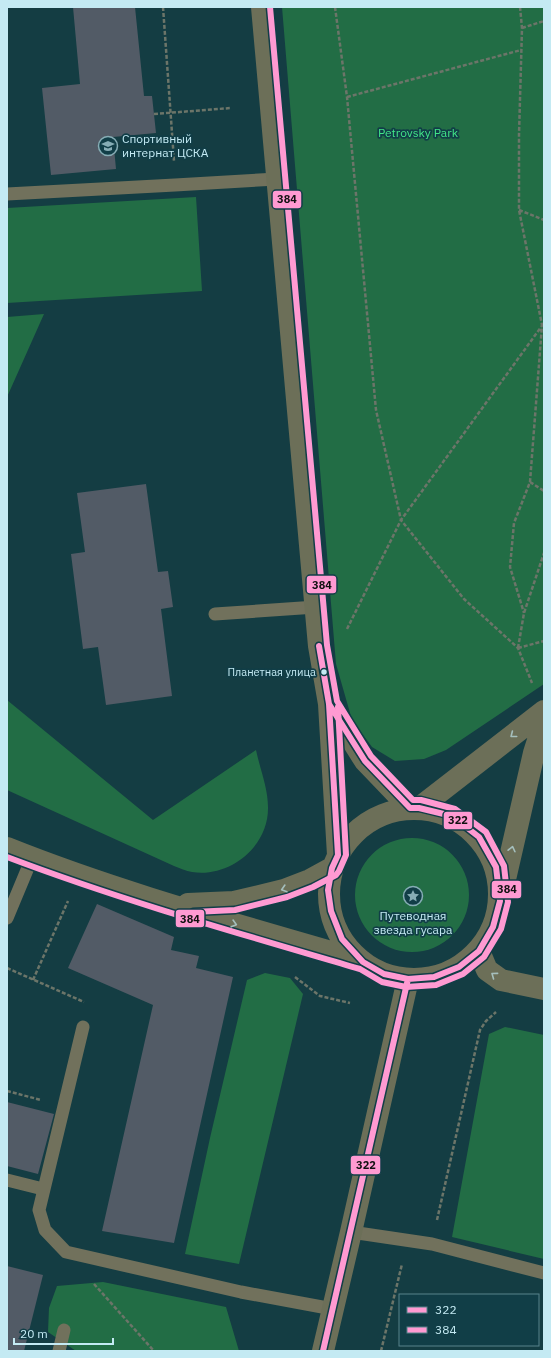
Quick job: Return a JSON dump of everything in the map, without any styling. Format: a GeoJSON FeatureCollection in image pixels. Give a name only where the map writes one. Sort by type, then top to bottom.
{"type":"FeatureCollection","features":[{"type":"Feature","properties":{"kind":"street"},"geometry":{"type":"LineString","coordinates":[[262,7],[319,646],[329,704],[335,862],[328,890],[331,911],[342,939],[363,962]]}},
{"type":"Feature","properties":{"kind":"street"},"geometry":{"type":"LineString","coordinates":[[329,704],[365,761],[415,808]]}},
{"type":"Feature","properties":{"kind":"street"},"geometry":{"type":"LineString","coordinates":[[415,808],[544,711]]}},
{"type":"Feature","properties":{"kind":"street"},"geometry":{"type":"LineString","coordinates":[[7,848],[170,905],[363,962],[384,974],[408,979],[434,977],[459,967],[479,950],[493,927],[534,754],[544,722]]}},
{"type":"Feature","properties":{"kind":"street"},"geometry":{"type":"LineString","coordinates":[[170,905],[234,902],[284,890],[310,880],[335,862],[358,829],[387,812],[415,808],[452,816],[479,837],[496,867],[500,901]]}},
{"type":"Feature","properties":{"kind":"street"},"geometry":{"type":"LineString","coordinates":[[479,950],[487,970],[501,980],[544,989]]}},
{"type":"Feature","properties":{"kind":"street"},"geometry":{"type":"LineString","coordinates":[[323,1351],[352,1232],[408,979]]}},
{"type":"Feature","properties":{"kind":"lane"},"geometry":{"type":"LineString","coordinates":[[7,194],[175,186],[277,179]]}},
{"type":"Feature","properties":{"kind":"lane"},"geometry":{"type":"LineString","coordinates":[[215,614],[316,607]]}},
{"type":"Feature","properties":{"kind":"lane"},"geometry":{"type":"LineString","coordinates":[[7,918],[32,858]]}},
{"type":"Feature","properties":{"kind":"lane"},"geometry":{"type":"LineString","coordinates":[[83,1027],[39,1210],[45,1230],[66,1252],[241,1292],[333,1309]]}},
{"type":"Feature","properties":{"kind":"lane"},"geometry":{"type":"LineString","coordinates":[[7,1180],[43,1189]]}},
{"type":"Feature","properties":{"kind":"lane"},"geometry":{"type":"LineString","coordinates":[[352,1232],[432,1244],[544,1272]]}},
{"type":"Feature","properties":{"kind":"lane"},"geometry":{"type":"LineString","coordinates":[[59,1351],[64,1330]]}},
{"type":"Feature","properties":{"kind":"path"},"geometry":{"type":"LineString","coordinates":[[163,7],[175,186]]}},
{"type":"Feature","properties":{"kind":"path"},"geometry":{"type":"LineString","coordinates":[[335,7],[347,97],[376,410],[401,520],[464,600],[518,648],[532,683]]}},
{"type":"Feature","properties":{"kind":"path"},"geometry":{"type":"LineString","coordinates":[[520,7],[522,28],[519,210],[543,324],[530,482],[514,523],[510,567],[524,613]]}},
{"type":"Feature","properties":{"kind":"path"},"geometry":{"type":"LineString","coordinates":[[522,28],[544,22]]}},
{"type":"Feature","properties":{"kind":"path"},"geometry":{"type":"LineString","coordinates":[[347,97],[521,50]]}},
{"type":"Feature","properties":{"kind":"path"},"geometry":{"type":"LineString","coordinates":[[154,114],[231,108]]}},
{"type":"Feature","properties":{"kind":"path"},"geometry":{"type":"LineString","coordinates":[[519,210],[544,220]]}},
{"type":"Feature","properties":{"kind":"path"},"geometry":{"type":"LineString","coordinates":[[345,634],[401,520],[543,324]]}},
{"type":"Feature","properties":{"kind":"path"},"geometry":{"type":"LineString","coordinates":[[530,482],[544,491]]}},
{"type":"Feature","properties":{"kind":"path"},"geometry":{"type":"LineString","coordinates":[[518,648],[524,613],[544,553]]}},
{"type":"Feature","properties":{"kind":"path"},"geometry":{"type":"LineString","coordinates":[[518,648],[544,641]]}},
{"type":"Feature","properties":{"kind":"path"},"geometry":{"type":"LineString","coordinates":[[33,980],[68,900]]}},
{"type":"Feature","properties":{"kind":"path"},"geometry":{"type":"LineString","coordinates":[[7,968],[90,1004],[83,1027]]}},
{"type":"Feature","properties":{"kind":"path"},"geometry":{"type":"LineString","coordinates":[[295,977],[320,996],[350,1003]]}},
{"type":"Feature","properties":{"kind":"path"},"geometry":{"type":"LineString","coordinates":[[381,1351],[401,1265],[432,1244],[480,1030],[486,1021],[496,1012]]}},
{"type":"Feature","properties":{"kind":"path"},"geometry":{"type":"LineString","coordinates":[[7,1090],[65,1106]]}},
{"type":"Feature","properties":{"kind":"path"},"geometry":{"type":"LineString","coordinates":[[66,1252],[154,1351]]}},
{"type":"Feature","properties":{"kind":"green space","name":"Petrovsky Park"},"geometry":{"type":"Polygon","coordinates":[[[282,7],[544,7],[544,684],[446,750],[424,759],[395,761],[372,747],[352,720],[336,664],[282,7]]]}},
{"type":"Feature","properties":{"kind":"green space"},"geometry":{"type":"Polygon","coordinates":[[[196,197],[202,291],[7,303],[7,208],[196,197]]]}},
{"type":"Feature","properties":{"kind":"green space"},"geometry":{"type":"Polygon","coordinates":[[[44,314],[7,397],[7,317],[44,314]]]}},
{"type":"Feature","properties":{"kind":"green space"},"geometry":{"type":"Polygon","coordinates":[[[7,700],[153,820],[256,750],[268,800],[267,821],[262,834],[245,856],[233,864],[220,870],[206,873],[192,872],[174,866],[7,790],[7,700]]]}},
{"type":"Feature","properties":{"kind":"green space"},"geometry":{"type":"Polygon","coordinates":[[[412,838],[434,842],[452,855],[465,873],[469,895],[465,917],[452,935],[434,948],[412,952],[390,948],[372,935],[359,917],[355,895],[359,873],[372,855],[390,842],[412,838]]]}},
{"type":"Feature","properties":{"kind":"green space"},"geometry":{"type":"Polygon","coordinates":[[[265,973],[290,978],[303,994],[239,1264],[185,1254],[210,1138],[247,980],[265,973]]]}},
{"type":"Feature","properties":{"kind":"green space"},"geometry":{"type":"Polygon","coordinates":[[[505,1027],[544,1035],[544,1259],[452,1237],[489,1034],[505,1027]]]}},
{"type":"Feature","properties":{"kind":"green space"},"geometry":{"type":"Polygon","coordinates":[[[103,1282],[226,1307],[239,1351],[76,1351],[48,1332],[49,1308],[57,1286],[103,1282]]]}},
{"type":"Feature","properties":{"kind":"building","name":"Спортивный интернат ЦСКА"},"geometry":{"type":"Polygon","coordinates":[[[73,7],[135,7],[144,96],[152,96],[156,133],[113,137],[116,169],[51,175],[42,88],[80,84],[73,7]]]}},
{"type":"Feature","properties":{"kind":"building"},"geometry":{"type":"Polygon","coordinates":[[[146,484],[158,572],[168,571],[173,607],[161,609],[172,696],[106,705],[98,647],[83,649],[71,554],[85,552],[77,493],[146,484]]]}},
{"type":"Feature","properties":{"kind":"building"},"geometry":{"type":"Polygon","coordinates":[[[97,904],[174,937],[171,950],[199,956],[196,968],[233,977],[174,1243],[102,1231],[153,1005],[68,968],[97,904]]]}},
{"type":"Feature","properties":{"kind":"building"},"geometry":{"type":"Polygon","coordinates":[[[7,1102],[54,1114],[38,1174],[7,1166],[7,1102]]]}},
{"type":"Feature","properties":{"kind":"building"},"geometry":{"type":"Polygon","coordinates":[[[7,1266],[43,1275],[24,1351],[7,1351],[7,1266]]]}},
{"type":"Feature","properties":{"kind":"transit line","name":"384"},"geometry":{"type":"LineString","coordinates":[[7,857],[138,903],[360,969],[382,982],[406,987],[436,985],[463,974],[484,957],[501,929],[508,902],[504,866],[486,832],[455,809],[421,800],[413,800],[371,756],[337,701],[327,645],[270,7]]}},
{"type":"Feature","properties":{"kind":"transit line","name":"322"},"geometry":{"type":"LineString","coordinates":[[319,646],[329,704]]}},
{"type":"Feature","properties":{"kind":"transit line","name":"322"},"geometry":{"type":"LineString","coordinates":[[329,704],[365,761],[410,808],[419,808],[452,816],[479,837],[496,867],[500,901],[493,927],[479,951],[459,967],[434,977],[408,979],[384,974],[363,962],[342,939],[331,911],[328,890],[332,868],[338,855],[329,704]]}},
{"type":"Feature","properties":{"kind":"transit line","name":"384"},"geometry":{"type":"LineString","coordinates":[[193,912],[235,910],[287,897],[313,887],[336,875],[339,871],[346,855],[338,707]]}},
{"type":"Feature","properties":{"kind":"transit line","name":"322"},"geometry":{"type":"LineString","coordinates":[[323,1351],[408,979]]}},
{"type":"Feature","properties":{"kind":"place","name":"Спортивный интернат ЦСКА"},"geometry":{"type":"Point","coordinates":[108,146]}},
{"type":"Feature","properties":{"kind":"place","name":"Планетная улица"},"geometry":{"type":"Point","coordinates":[324,672]}},
{"type":"Feature","properties":{"kind":"place","name":"Путеводная звезда гусара"},"geometry":{"type":"Point","coordinates":[413,896]}}]}
